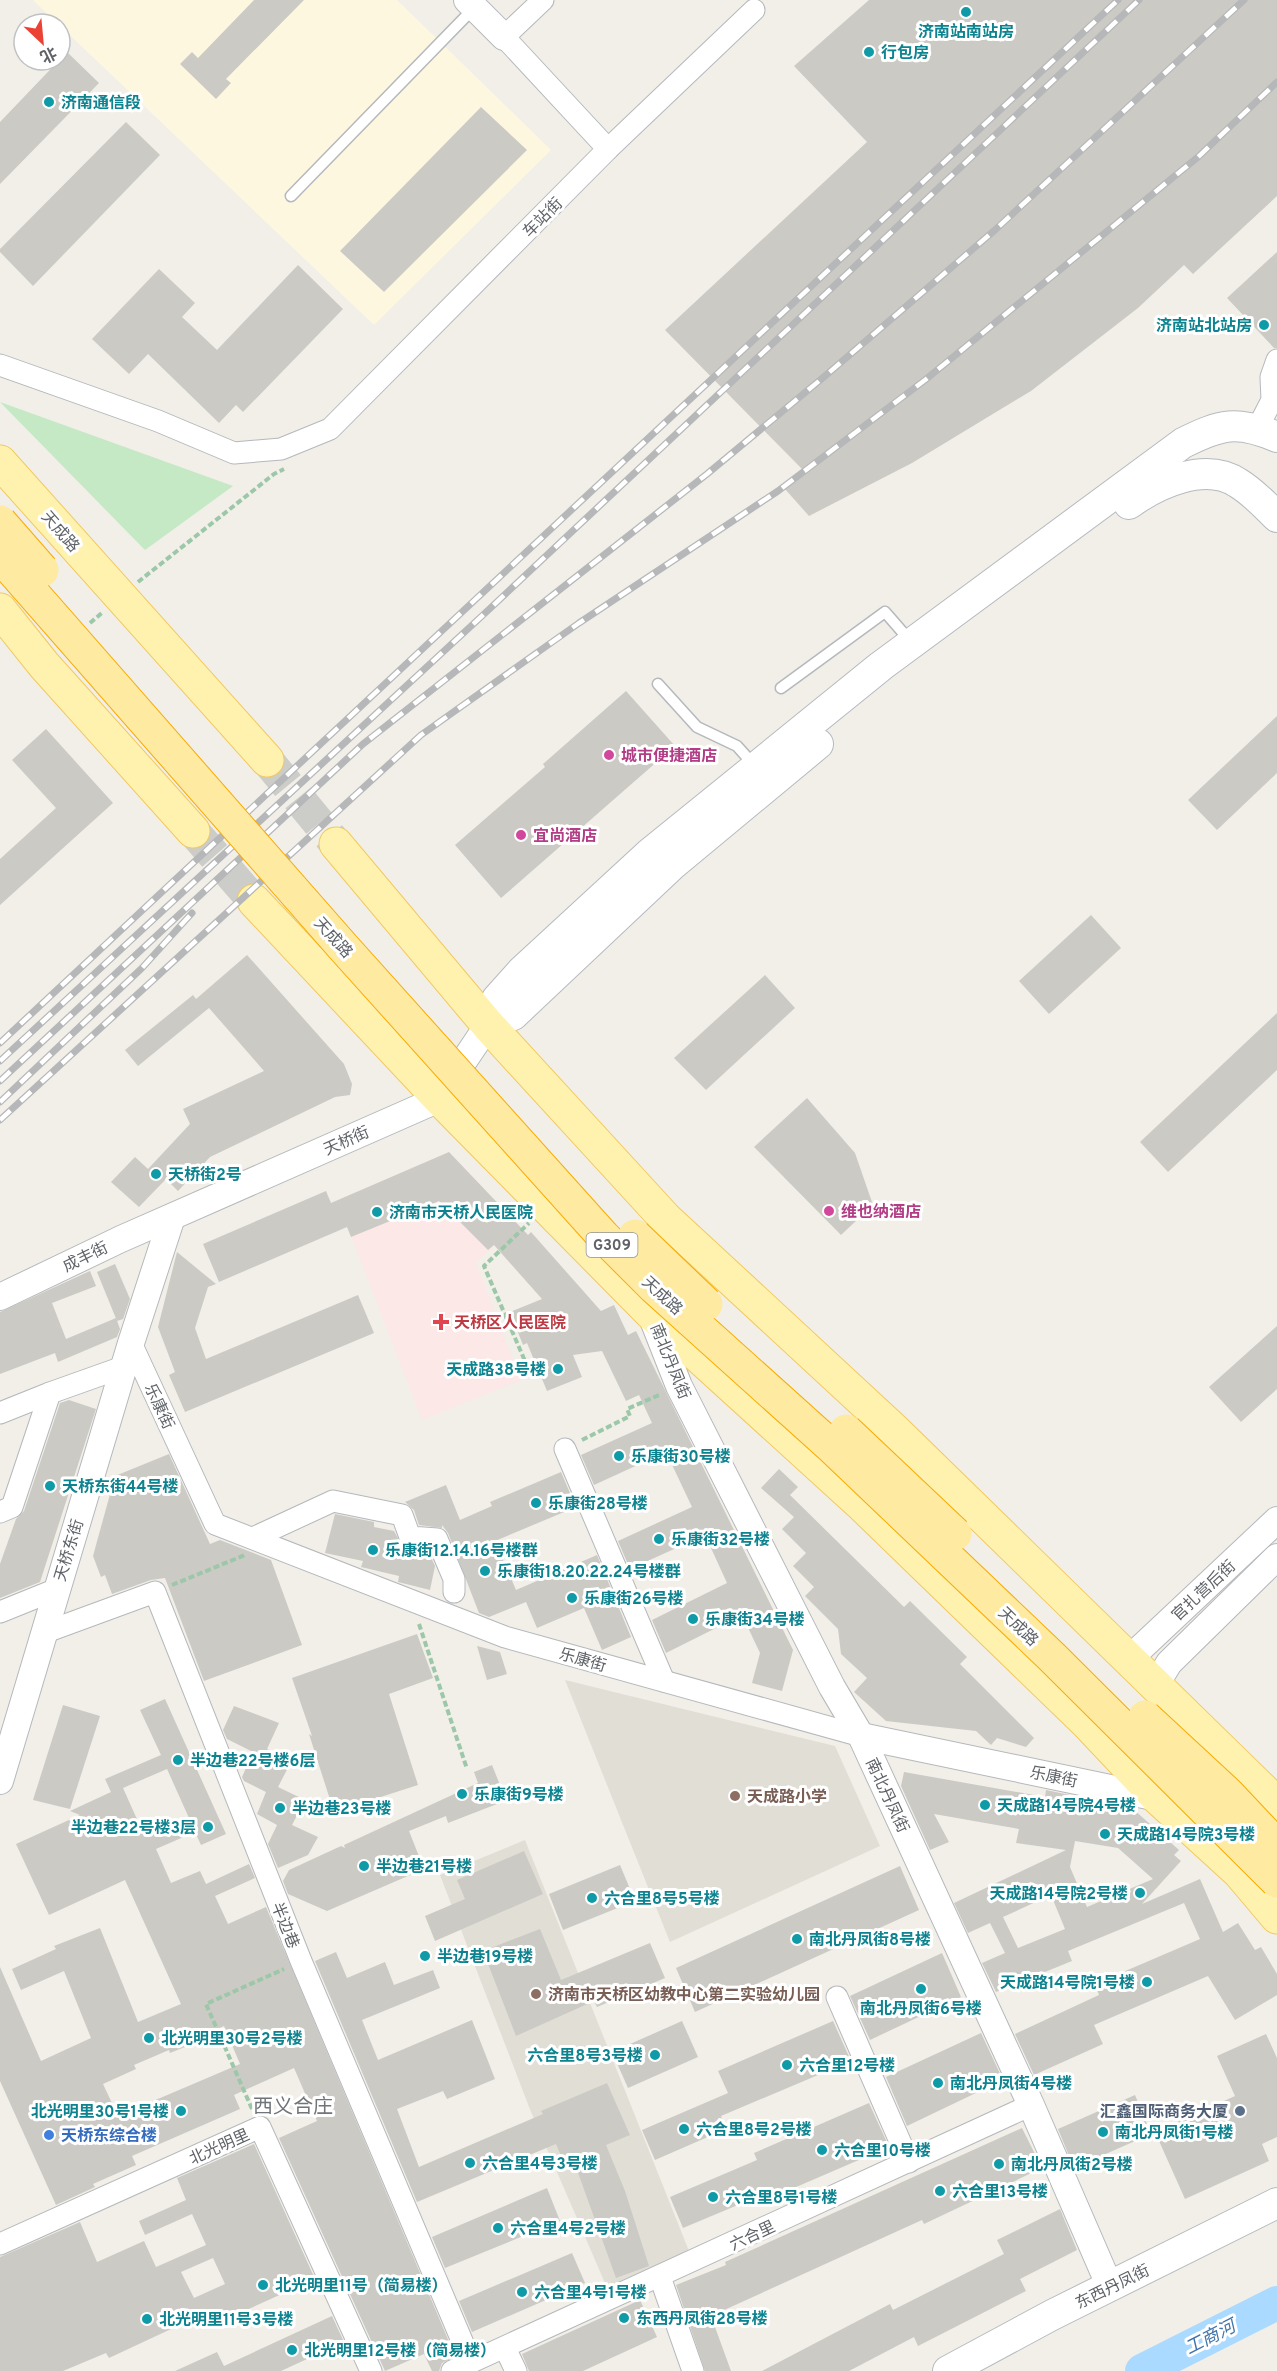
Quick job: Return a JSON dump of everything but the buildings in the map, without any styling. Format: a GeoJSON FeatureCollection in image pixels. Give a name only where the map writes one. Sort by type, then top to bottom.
{"type":"FeatureCollection","features":[{"type":"Feature","properties":{"kind":"highway","name":"天成路"},"geometry":{"type":"LineString","coordinates":[[0,522],[190,742],[501,1091],[643,1245],[747,1343],[892,1472],[1025,1603],[1228,1794],[1277,1846]]}},
{"type":"Feature","properties":{"kind":"highway","name":"天成路"},"geometry":{"type":"LineString","coordinates":[[0,556],[344,948],[603,1236],[654,1287],[833,1448],[1052,1657],[1277,1881]]}},
{"type":"Feature","properties":{"kind":"main road"},"geometry":{"type":"LineString","coordinates":[[488,1025],[497,999],[522,971],[649,854],[912,643],[1183,443],[1210,430],[1233,424],[1267,433]]}},
{"type":"Feature","properties":{"kind":"main road","name":"天成路"},"geometry":{"type":"LineString","coordinates":[[0,462],[267,760]]}},
{"type":"Feature","properties":{"kind":"main road"},"geometry":{"type":"LineString","coordinates":[[488,1025],[513,1015],[671,866],[904,672],[1151,487],[1183,476],[1219,475],[1237,481],[1268,508]]}},
{"type":"Feature","properties":{"kind":"main road"},"geometry":{"type":"LineString","coordinates":[[0,610],[44,665],[193,831]]}},
{"type":"Feature","properties":{"kind":"main road"},"geometry":{"type":"LineString","coordinates":[[336,844],[488,1025],[666,1218],[893,1429],[1277,1804]]}},
{"type":"Feature","properties":{"kind":"main road","name":"天成路"},"geometry":{"type":"LineString","coordinates":[[254,901],[439,1098],[650,1312],[861,1504],[1087,1723],[1158,1798],[1239,1872],[1277,1917]]}},
{"type":"Feature","properties":{"kind":"main road","name":"东西丹凤街"},"geometry":{"type":"LineString","coordinates":[[948,2371],[1277,2203]]}},
{"type":"Feature","properties":{"kind":"street"},"geometry":{"type":"LineString","coordinates":[[504,37],[543,0]]}},
{"type":"Feature","properties":{"kind":"street"},"geometry":{"type":"LineString","coordinates":[[471,4],[608,149]]}},
{"type":"Feature","properties":{"kind":"street","name":"车站街"},"geometry":{"type":"LineString","coordinates":[[0,365],[158,420],[234,453],[281,449],[330,429],[608,149],[754,10]]}},
{"type":"Feature","properties":{"kind":"street"},"geometry":{"type":"LineString","coordinates":[[1267,433],[1272,400],[1271,377],[1277,360]]}},
{"type":"Feature","properties":{"kind":"street"},"geometry":{"type":"LineString","coordinates":[[439,1098],[488,1025]]}},
{"type":"Feature","properties":{"kind":"street","name":"天桥街"},"geometry":{"type":"LineString","coordinates":[[172,1216],[439,1098]]}},
{"type":"Feature","properties":{"kind":"street","name":"成丰街"},"geometry":{"type":"LineString","coordinates":[[0,1298],[172,1216]]}},
{"type":"Feature","properties":{"kind":"street","name":"天桥东街"},"geometry":{"type":"LineString","coordinates":[[0,1780],[123,1368],[172,1216]]}},
{"type":"Feature","properties":{"kind":"street","name":"南北丹凤街"},"geometry":{"type":"LineString","coordinates":[[650,1312],[679,1386],[832,1687],[861,1736],[1031,2105],[1110,2287]]}},
{"type":"Feature","properties":{"kind":"street","name":"乐康街"},"geometry":{"type":"LineString","coordinates":[[131,1342],[215,1524],[505,1637],[861,1736],[1158,1798]]}},
{"type":"Feature","properties":{"kind":"street"},"geometry":{"type":"LineString","coordinates":[[0,1413],[123,1368]]}},
{"type":"Feature","properties":{"kind":"street"},"geometry":{"type":"LineString","coordinates":[[0,1512],[12,1507],[50,1393]]}},
{"type":"Feature","properties":{"kind":"street"},"geometry":{"type":"LineString","coordinates":[[565,1449],[664,1681]]}},
{"type":"Feature","properties":{"kind":"street"},"geometry":{"type":"LineString","coordinates":[[253,1538],[333,1501],[402,1515],[410,1537],[437,1539],[454,1579],[453,1592]]}},
{"type":"Feature","properties":{"kind":"street","name":"官扎营后街"},"geometry":{"type":"LineString","coordinates":[[1128,1660],[1277,1520]]}},
{"type":"Feature","properties":{"kind":"street","name":"官扎营后街"},"geometry":{"type":"LineString","coordinates":[[1155,1686],[1169,1663],[1277,1557]]}},
{"type":"Feature","properties":{"kind":"street"},"geometry":{"type":"LineString","coordinates":[[0,1612],[57,1589]]}},
{"type":"Feature","properties":{"kind":"street"},"geometry":{"type":"LineString","coordinates":[[46,1632],[155,1592]]}},
{"type":"Feature","properties":{"kind":"street","name":"半边巷"},"geometry":{"type":"LineString","coordinates":[[155,1592],[301,1961],[471,2362]]}},
{"type":"Feature","properties":{"kind":"street"},"geometry":{"type":"LineString","coordinates":[[837,1997],[909,2162]]}},
{"type":"Feature","properties":{"kind":"street","name":"六合里"},"geometry":{"type":"LineString","coordinates":[[471,2362],[1031,2105]]}},
{"type":"Feature","properties":{"kind":"street","name":"北光明里"},"geometry":{"type":"LineString","coordinates":[[0,2244],[260,2127],[371,2371]]}},
{"type":"Feature","properties":{"kind":"street"},"geometry":{"type":"LineString","coordinates":[[660,2277],[693,2371]]}},
{"type":"Feature","properties":{"kind":"street"},"geometry":{"type":"LineString","coordinates":[[505,2348],[516,2371]]}},
{"type":"Feature","properties":{"kind":"street"},"geometry":{"type":"LineString","coordinates":[[452,2371],[471,2362]]}},
{"type":"Feature","properties":{"kind":"lane"},"geometry":{"type":"LineString","coordinates":[[291,196],[471,4]]}},
{"type":"Feature","properties":{"kind":"lane"},"geometry":{"type":"LineString","coordinates":[[781,688],[885,612],[912,643]]}},
{"type":"Feature","properties":{"kind":"lane"},"geometry":{"type":"LineString","coordinates":[[658,684],[697,727],[737,746],[756,768]]}},
{"type":"Feature","properties":{"kind":"path"},"geometry":{"type":"LineString","coordinates":[[119,597],[274,474],[295,464]]}},
{"type":"Feature","properties":{"kind":"path"},"geometry":{"type":"LineString","coordinates":[[528,1368],[484,1266],[534,1218]]}},
{"type":"Feature","properties":{"kind":"path"},"geometry":{"type":"LineString","coordinates":[[565,1449],[630,1416],[627,1409],[679,1386]]}},
{"type":"Feature","properties":{"kind":"path"},"geometry":{"type":"LineString","coordinates":[[155,1592],[244,1558],[253,1538]]}},
{"type":"Feature","properties":{"kind":"path"},"geometry":{"type":"LineString","coordinates":[[421,1604],[419,1630],[467,1768]]}},
{"type":"Feature","properties":{"kind":"path"},"geometry":{"type":"LineString","coordinates":[[260,2127],[206,2004],[301,1961]]}},
{"type":"Feature","properties":{"kind":"shaded area"},"geometry":{"type":"Polygon","coordinates":[[[33,0],[397,0],[551,150],[374,325],[72,37],[72,12],[46,12],[33,0]]]}},
{"type":"Feature","properties":{"kind":"shaded area","name":"天桥区人民医院"},"geometry":{"type":"Polygon","coordinates":[[[449,1152],[517,1223],[476,1263],[521,1380],[422,1420],[337,1200],[449,1152]]]}},
{"type":"Feature","properties":{"kind":"shaded area","name":"天成路小学"},"geometry":{"type":"Polygon","coordinates":[[[565,1680],[835,1746],[880,1846],[670,1942],[565,1680]]]}},
{"type":"Feature","properties":{"kind":"shaded area","name":"济南市天桥区幼教中心第二实验幼儿园"},"geometry":{"type":"Polygon","coordinates":[[[525,1840],[689,2251],[608,2290],[531,2112],[440,1875],[525,1840]]]}},
{"type":"Feature","properties":{"kind":"green space"},"geometry":{"type":"Polygon","coordinates":[[[0,402],[233,486],[145,550],[0,402]]]}},
{"type":"Feature","properties":{"kind":"waterway","name":"工商河"},"geometry":{"type":"LineString","coordinates":[[1142,2371],[1277,2303]]}},
{"type":"Feature","properties":{"kind":"tunnel"},"geometry":{"type":"LineString","coordinates":[[267,760],[336,844]]}},
{"type":"Feature","properties":{"kind":"tunnel"},"geometry":{"type":"LineString","coordinates":[[193,831],[254,901]]}},
{"type":"Feature","properties":{"kind":"railway"},"geometry":{"type":"LineString","coordinates":[[0,1043],[1118,0]]}},
{"type":"Feature","properties":{"kind":"railway"},"geometry":{"type":"LineString","coordinates":[[0,1061],[483,615],[1139,0]]}},
{"type":"Feature","properties":{"kind":"railway"},"geometry":{"type":"LineString","coordinates":[[0,1081],[363,744],[707,474],[825,376],[995,230],[1244,0]]}},
{"type":"Feature","properties":{"kind":"railway"},"geometry":{"type":"LineString","coordinates":[[0,1120],[421,735],[579,623],[778,491],[925,380],[1198,157],[1277,82]]}},
{"type":"Feature","properties":{"kind":"railway"},"geometry":{"type":"LineString","coordinates":[[0,1102],[142,968],[192,913]]}},
{"type":"Feature","properties":{"kind":"place","name":"济南站南站房"},"geometry":{"type":"Point","coordinates":[966,12]}},
{"type":"Feature","properties":{"kind":"place","name":"行包房"},"geometry":{"type":"Point","coordinates":[869,52]}},
{"type":"Feature","properties":{"kind":"place","name":"济南通信段"},"geometry":{"type":"Point","coordinates":[49,102]}},
{"type":"Feature","properties":{"kind":"place","name":"济南站北站房"},"geometry":{"type":"Point","coordinates":[1264,325]}},
{"type":"Feature","properties":{"kind":"place","name":"城市便捷酒店"},"geometry":{"type":"Point","coordinates":[609,755]}},
{"type":"Feature","properties":{"kind":"place","name":"宜尚酒店"},"geometry":{"type":"Point","coordinates":[521,835]}},
{"type":"Feature","properties":{"kind":"place","name":"天桥街2号"},"geometry":{"type":"Point","coordinates":[156,1174]}},
{"type":"Feature","properties":{"kind":"place","name":"维也纳酒店"},"geometry":{"type":"Point","coordinates":[829,1211]}},
{"type":"Feature","properties":{"kind":"place","name":"济南市天桥人民医院"},"geometry":{"type":"Point","coordinates":[377,1212]}},
{"type":"Feature","properties":{"kind":"place","name":"天桥区人民医院"},"geometry":{"type":"Point","coordinates":[441,1322]}},
{"type":"Feature","properties":{"kind":"place","name":"天成路38号楼"},"geometry":{"type":"Point","coordinates":[558,1369]}},
{"type":"Feature","properties":{"kind":"place","name":"乐康街30号楼"},"geometry":{"type":"Point","coordinates":[619,1456]}},
{"type":"Feature","properties":{"kind":"place","name":"天桥东街44号楼"},"geometry":{"type":"Point","coordinates":[50,1486]}},
{"type":"Feature","properties":{"kind":"place","name":"乐康街28号楼"},"geometry":{"type":"Point","coordinates":[536,1503]}},
{"type":"Feature","properties":{"kind":"place","name":"乐康街32号楼"},"geometry":{"type":"Point","coordinates":[659,1539]}},
{"type":"Feature","properties":{"kind":"place","name":"乐康街12.14.16号楼群"},"geometry":{"type":"Point","coordinates":[373,1550]}},
{"type":"Feature","properties":{"kind":"place","name":"乐康街18.20.22.24号楼群"},"geometry":{"type":"Point","coordinates":[485,1571]}},
{"type":"Feature","properties":{"kind":"place","name":"乐康街26号楼"},"geometry":{"type":"Point","coordinates":[572,1598]}},
{"type":"Feature","properties":{"kind":"place","name":"乐康街34号楼"},"geometry":{"type":"Point","coordinates":[693,1619]}},
{"type":"Feature","properties":{"kind":"place","name":"半边巷22号楼6层"},"geometry":{"type":"Point","coordinates":[178,1760]}},
{"type":"Feature","properties":{"kind":"place","name":"乐康街9号楼"},"geometry":{"type":"Point","coordinates":[462,1794]}},
{"type":"Feature","properties":{"kind":"place","name":"天成路小学"},"geometry":{"type":"Point","coordinates":[735,1796]}},
{"type":"Feature","properties":{"kind":"place","name":"天成路14号院4号楼"},"geometry":{"type":"Point","coordinates":[985,1805]}},
{"type":"Feature","properties":{"kind":"place","name":"半边巷23号楼"},"geometry":{"type":"Point","coordinates":[280,1808]}},
{"type":"Feature","properties":{"kind":"place","name":"半边巷22号楼3层"},"geometry":{"type":"Point","coordinates":[208,1827]}},
{"type":"Feature","properties":{"kind":"place","name":"天成路14号院3号楼"},"geometry":{"type":"Point","coordinates":[1105,1834]}},
{"type":"Feature","properties":{"kind":"place","name":"半边巷21号楼"},"geometry":{"type":"Point","coordinates":[364,1866]}},
{"type":"Feature","properties":{"kind":"place","name":"天成路14号院2号楼"},"geometry":{"type":"Point","coordinates":[1140,1893]}},
{"type":"Feature","properties":{"kind":"place","name":"六合里8号5号楼"},"geometry":{"type":"Point","coordinates":[592,1898]}},
{"type":"Feature","properties":{"kind":"place","name":"南北丹凤街8号楼"},"geometry":{"type":"Point","coordinates":[797,1939]}},
{"type":"Feature","properties":{"kind":"place","name":"半边巷19号楼"},"geometry":{"type":"Point","coordinates":[425,1956]}},
{"type":"Feature","properties":{"kind":"place","name":"天成路14号院1号楼"},"geometry":{"type":"Point","coordinates":[1147,1982]}},
{"type":"Feature","properties":{"kind":"place","name":"南北丹凤街6号楼"},"geometry":{"type":"Point","coordinates":[921,1989]}},
{"type":"Feature","properties":{"kind":"place","name":"济南市天桥区幼教中心第二实验幼儿园"},"geometry":{"type":"Point","coordinates":[536,1994]}},
{"type":"Feature","properties":{"kind":"place","name":"北光明里30号2号楼"},"geometry":{"type":"Point","coordinates":[149,2038]}},
{"type":"Feature","properties":{"kind":"place","name":"六合里8号3号楼"},"geometry":{"type":"Point","coordinates":[655,2055]}},
{"type":"Feature","properties":{"kind":"place","name":"六合里12号楼"},"geometry":{"type":"Point","coordinates":[787,2065]}},
{"type":"Feature","properties":{"kind":"place","name":"南北丹凤街4号楼"},"geometry":{"type":"Point","coordinates":[938,2083]}},
{"type":"Feature","properties":{"kind":"place","name":"北光明里30号1号楼"},"geometry":{"type":"Point","coordinates":[181,2111]}},
{"type":"Feature","properties":{"kind":"place","name":"汇鑫国际商务大厦"},"geometry":{"type":"Point","coordinates":[1240,2111]}},
{"type":"Feature","properties":{"kind":"place","name":"六合里8号2号楼"},"geometry":{"type":"Point","coordinates":[684,2129]}},
{"type":"Feature","properties":{"kind":"place","name":"南北丹凤街1号楼"},"geometry":{"type":"Point","coordinates":[1103,2132]}},
{"type":"Feature","properties":{"kind":"place","name":"天桥东综合楼"},"geometry":{"type":"Point","coordinates":[49,2135]}},
{"type":"Feature","properties":{"kind":"place","name":"六合里10号楼"},"geometry":{"type":"Point","coordinates":[822,2150]}},
{"type":"Feature","properties":{"kind":"place","name":"六合里4号3号楼"},"geometry":{"type":"Point","coordinates":[470,2163]}},
{"type":"Feature","properties":{"kind":"place","name":"南北丹凤街2号楼"},"geometry":{"type":"Point","coordinates":[999,2164]}},
{"type":"Feature","properties":{"kind":"place","name":"六合里13号楼"},"geometry":{"type":"Point","coordinates":[940,2191]}},
{"type":"Feature","properties":{"kind":"place","name":"六合里8号1号楼"},"geometry":{"type":"Point","coordinates":[713,2197]}},
{"type":"Feature","properties":{"kind":"place","name":"六合里4号2号楼"},"geometry":{"type":"Point","coordinates":[498,2228]}},
{"type":"Feature","properties":{"kind":"place","name":"北光明里11号（简易楼）"},"geometry":{"type":"Point","coordinates":[263,2285]}},
{"type":"Feature","properties":{"kind":"place","name":"六合里4号1号楼"},"geometry":{"type":"Point","coordinates":[522,2292]}},
{"type":"Feature","properties":{"kind":"place","name":"东西丹凤街28号楼"},"geometry":{"type":"Point","coordinates":[624,2318]}},
{"type":"Feature","properties":{"kind":"place","name":"北光明里11号3号楼"},"geometry":{"type":"Point","coordinates":[147,2319]}},
{"type":"Feature","properties":{"kind":"place","name":"北光明里12号楼（简易楼）"},"geometry":{"type":"Point","coordinates":[292,2350]}},
{"type":"Feature","properties":{"kind":"district","name":"西义合庄"},"geometry":{"type":"Point","coordinates":[293,2106]}}]}
